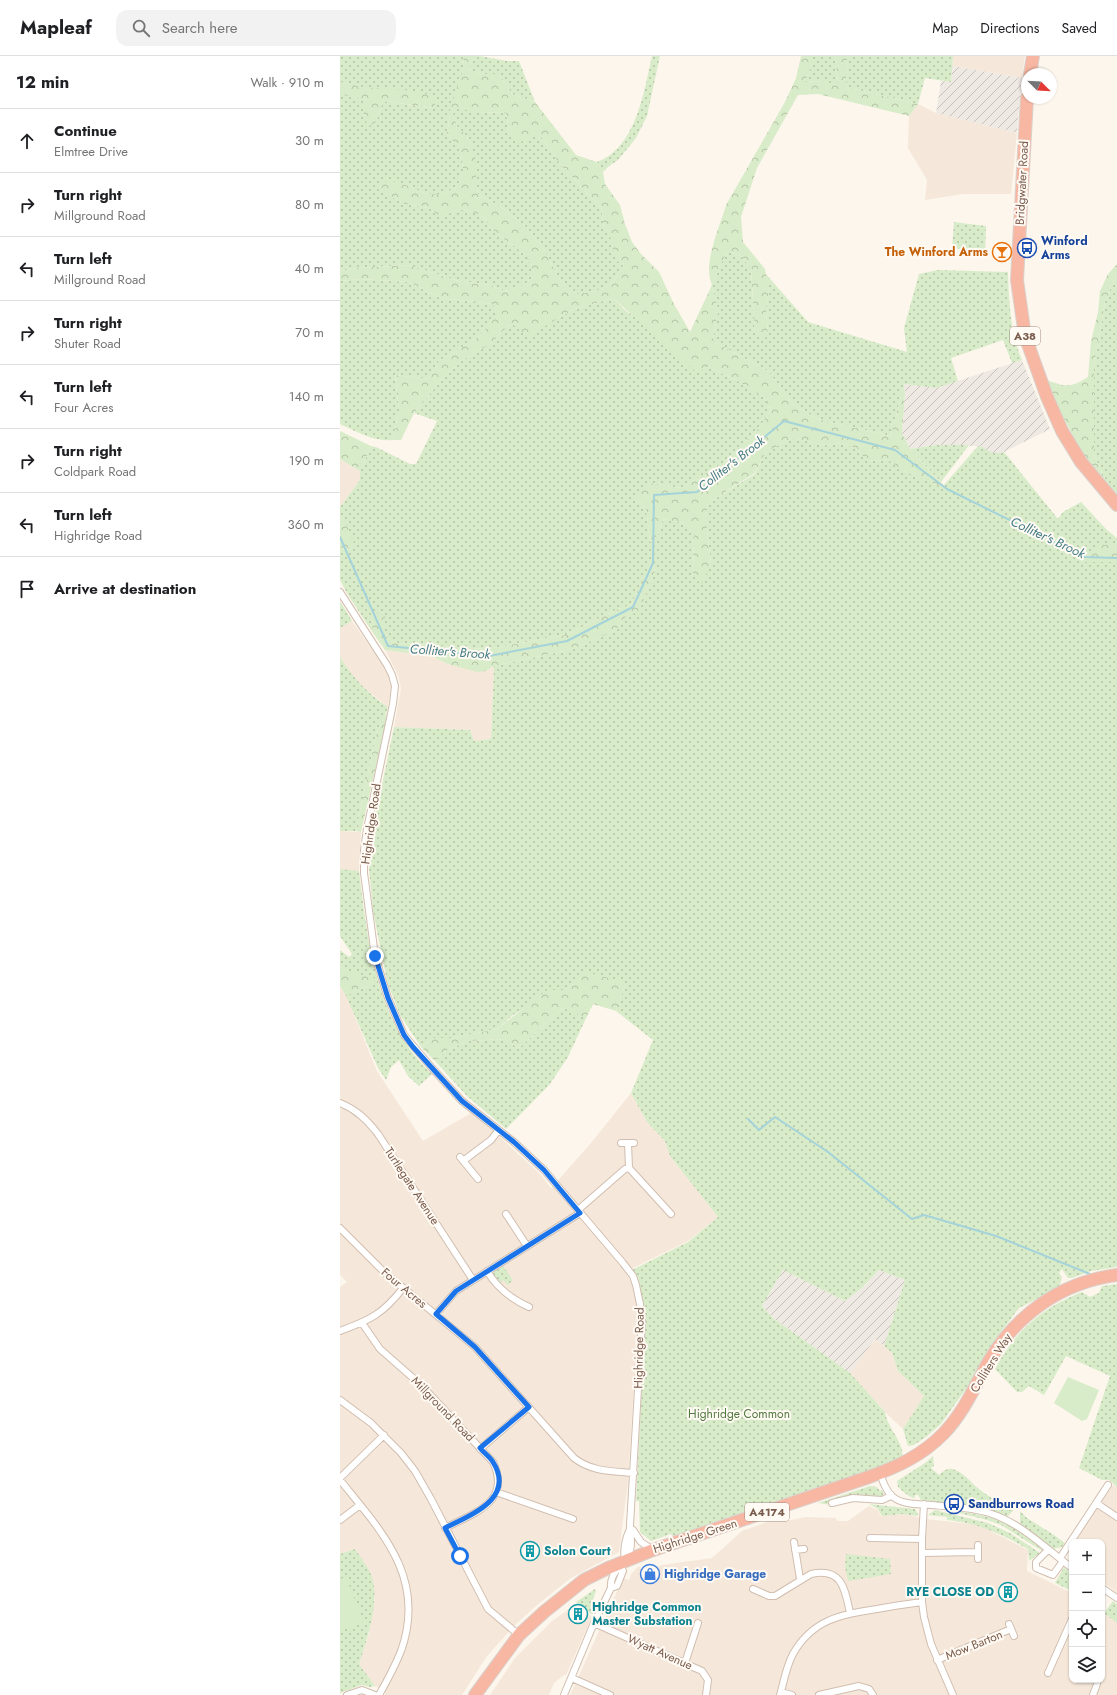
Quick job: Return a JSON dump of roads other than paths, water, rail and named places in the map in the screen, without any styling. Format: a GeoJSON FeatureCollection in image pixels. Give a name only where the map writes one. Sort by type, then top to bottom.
{"type":"FeatureCollection","features":[{"type":"Feature","properties":{"kind":"highway"},"geometry":{"type":"LineString","coordinates":[[1031,68],[1032,56]]}},
{"type":"Feature","properties":{"kind":"highway","name":"Bridgwater Road"},"geometry":{"type":"LineString","coordinates":[[1027,104],[1017,280],[1025,336],[1047,397],[1062,431],[1081,462],[1117,505]]}},
{"type":"Feature","properties":{"kind":"highway","name":"Colliters Way"},"geometry":{"type":"LineString","coordinates":[[957,1417],[999,1345],[1023,1318],[1044,1302],[1066,1289],[1090,1280],[1117,1275]]}},
{"type":"Feature","properties":{"kind":"highway","name":"Highridge Green"},"geometry":{"type":"LineString","coordinates":[[623,1564],[653,1550],[880,1473],[908,1461],[920,1454],[945,1432],[957,1417]]}},
{"type":"Feature","properties":{"kind":"highway","name":"A4174"},"geometry":{"type":"LineString","coordinates":[[475,1695],[519,1636],[544,1612],[584,1580],[623,1564]]}},
{"type":"Feature","properties":{"kind":"street","name":"Highridge Road"},"geometry":{"type":"LineString","coordinates":[[340,592],[387,665],[395,686],[390,721],[376,784],[364,850],[364,873],[375,956],[386,991],[404,1035],[462,1101],[498,1131],[514,1142],[544,1170],[628,1269],[639,1295],[641,1328],[634,1473],[630,1527],[626,1537],[623,1571],[617,1586],[611,1588],[594,1623],[564,1695]]}},
{"type":"Feature","properties":{"kind":"street","name":"Turtlegate Avenue"},"geometry":{"type":"LineString","coordinates":[[340,1103],[353,1109],[364,1117],[378,1134],[473,1280]]}},
{"type":"Feature","properties":{"kind":"street"},"geometry":{"type":"LineString","coordinates":[[478,1179],[462,1159],[490,1140],[498,1131]]}},
{"type":"Feature","properties":{"kind":"street"},"geometry":{"type":"LineString","coordinates":[[628,1143],[628,1168],[671,1214]]}},
{"type":"Feature","properties":{"kind":"street"},"geometry":{"type":"LineString","coordinates":[[436,1314],[456,1291],[579,1212],[625,1169],[628,1168]]}},
{"type":"Feature","properties":{"kind":"street"},"geometry":{"type":"LineString","coordinates":[[506,1214],[527,1246]]}},
{"type":"Feature","properties":{"kind":"street","name":"Four Acres"},"geometry":{"type":"LineString","coordinates":[[340,1228],[384,1272],[475,1347],[579,1462],[594,1469],[634,1473]]}},
{"type":"Feature","properties":{"kind":"street"},"geometry":{"type":"LineString","coordinates":[[487,1271],[504,1292],[520,1303],[529,1307]]}},
{"type":"Feature","properties":{"kind":"street"},"geometry":{"type":"LineString","coordinates":[[340,1331],[362,1323],[386,1309],[403,1288]]}},
{"type":"Feature","properties":{"kind":"street","name":"Millground Road"},"geometry":{"type":"LineString","coordinates":[[362,1323],[380,1349],[421,1385],[493,1462],[496,1469],[498,1483],[496,1492]]}},
{"type":"Feature","properties":{"kind":"street"},"geometry":{"type":"LineString","coordinates":[[340,1400],[371,1423],[402,1453],[415,1471],[488,1609],[519,1636]]}},
{"type":"Feature","properties":{"kind":"street"},"geometry":{"type":"LineString","coordinates":[[480,1448],[529,1407]]}},
{"type":"Feature","properties":{"kind":"street"},"geometry":{"type":"LineString","coordinates":[[379,1695],[397,1660],[405,1639],[409,1615],[408,1600],[401,1567],[396,1554],[388,1540],[340,1479],[384,1435]]}},
{"type":"Feature","properties":{"kind":"street"},"geometry":{"type":"LineString","coordinates":[[880,1473],[884,1486],[891,1496],[900,1502],[981,1511],[994,1514],[1011,1523],[1069,1566]]}},
{"type":"Feature","properties":{"kind":"street"},"geometry":{"type":"LineString","coordinates":[[1048,1550],[1036,1562],[1036,1568],[1053,1576],[1108,1484]]}},
{"type":"Feature","properties":{"kind":"street"},"geometry":{"type":"LineString","coordinates":[[445,1528],[486,1506],[496,1492],[573,1519]]}},
{"type":"Feature","properties":{"kind":"street"},"geometry":{"type":"LineString","coordinates":[[832,1503],[853,1498],[882,1500],[891,1496]]}},
{"type":"Feature","properties":{"kind":"street"},"geometry":{"type":"LineString","coordinates":[[917,1496],[921,1504],[922,1602],[927,1630],[937,1660],[953,1695]]}},
{"type":"Feature","properties":{"kind":"street"},"geometry":{"type":"LineString","coordinates":[[1096,1503],[1117,1517]]}},
{"type":"Feature","properties":{"kind":"street"},"geometry":{"type":"LineString","coordinates":[[340,1520],[360,1505]]}},
{"type":"Feature","properties":{"kind":"street"},"geometry":{"type":"LineString","coordinates":[[630,1527],[641,1542],[653,1550]]}},
{"type":"Feature","properties":{"kind":"street"},"geometry":{"type":"LineString","coordinates":[[870,1538],[922,1539]]}},
{"type":"Feature","properties":{"kind":"street"},"geometry":{"type":"LineString","coordinates":[[794,1542],[800,1579]]}},
{"type":"Feature","properties":{"kind":"street"},"geometry":{"type":"LineString","coordinates":[[922,1552],[978,1556],[978,1545]]}},
{"type":"Feature","properties":{"kind":"street"},"geometry":{"type":"LineString","coordinates":[[795,1550],[804,1549]]}},
{"type":"Feature","properties":{"kind":"street"},"geometry":{"type":"LineString","coordinates":[[753,1589],[769,1596],[775,1596],[800,1579],[817,1573],[831,1574],[837,1578],[845,1588],[850,1613]]}},
{"type":"Feature","properties":{"kind":"street"},"geometry":{"type":"LineString","coordinates":[[1105,1590],[1117,1598]]}},
{"type":"Feature","properties":{"kind":"street"},"geometry":{"type":"LineString","coordinates":[[792,1695],[780,1694],[788,1666],[793,1655],[805,1638],[828,1620],[850,1613],[922,1602]]}},
{"type":"Feature","properties":{"kind":"street","name":"Wyatt Avenue"},"geometry":{"type":"LineString","coordinates":[[594,1623],[702,1671],[706,1674],[708,1680],[706,1695]]}},
{"type":"Feature","properties":{"kind":"street"},"geometry":{"type":"LineString","coordinates":[[685,1663],[698,1623]]}},
{"type":"Feature","properties":{"kind":"street"},"geometry":{"type":"LineString","coordinates":[[1048,1673],[1069,1625]]}},
{"type":"Feature","properties":{"kind":"street","name":"Mow Barton"},"geometry":{"type":"LineString","coordinates":[[937,1660],[1011,1630]]}},
{"type":"Feature","properties":{"kind":"street"},"geometry":{"type":"LineString","coordinates":[[572,1678],[610,1695]]}},
{"type":"Feature","properties":{"kind":"street"},"geometry":{"type":"LineString","coordinates":[[1093,1695],[1097,1684]]}},
{"type":"Feature","properties":{"kind":"street"},"geometry":{"type":"LineString","coordinates":[[819,1695],[858,1686],[869,1689],[874,1695]]}},
{"type":"Feature","properties":{"kind":"street"},"geometry":{"type":"LineString","coordinates":[[347,1695],[366,1690],[375,1695]]}},
{"type":"Feature","properties":{"kind":"waterway","name":"Colliter's Brook"},"geometry":{"type":"LineString","coordinates":[[340,537],[388,646],[489,656],[567,641],[633,607],[653,563],[654,495],[697,492],[784,421],[895,450],[947,489],[1084,557],[1117,558]]}},
{"type":"Feature","properties":{"kind":"waterway"},"geometry":{"type":"LineString","coordinates":[[748,1119],[759,1130],[775,1117],[828,1152],[912,1219],[924,1215],[996,1236],[1090,1274]]}},
{"type":"Feature","properties":{"kind":"place","name":"Winford Arms"},"geometry":{"type":"Point","coordinates":[1027,248]}},
{"type":"Feature","properties":{"kind":"place","name":"The Winford Arms"},"geometry":{"type":"Point","coordinates":[1002,252]}},
{"type":"Feature","properties":{"kind":"place","name":"Sandburrows Road"},"geometry":{"type":"Point","coordinates":[954,1504]}},
{"type":"Feature","properties":{"kind":"place","name":"Solon Court"},"geometry":{"type":"Point","coordinates":[530,1551]}},
{"type":"Feature","properties":{"kind":"place","name":"Highridge Garage"},"geometry":{"type":"Point","coordinates":[650,1574]}},
{"type":"Feature","properties":{"kind":"place","name":"RYE CLOSE OD"},"geometry":{"type":"Point","coordinates":[1008,1592]}},
{"type":"Feature","properties":{"kind":"place","name":"Highridge Common Master Substation"},"geometry":{"type":"Point","coordinates":[578,1614]}},
{"type":"Feature","properties":{"kind":"park label","name":"Highridge Common"},"geometry":{"type":"Point","coordinates":[739,1414]}}]}
